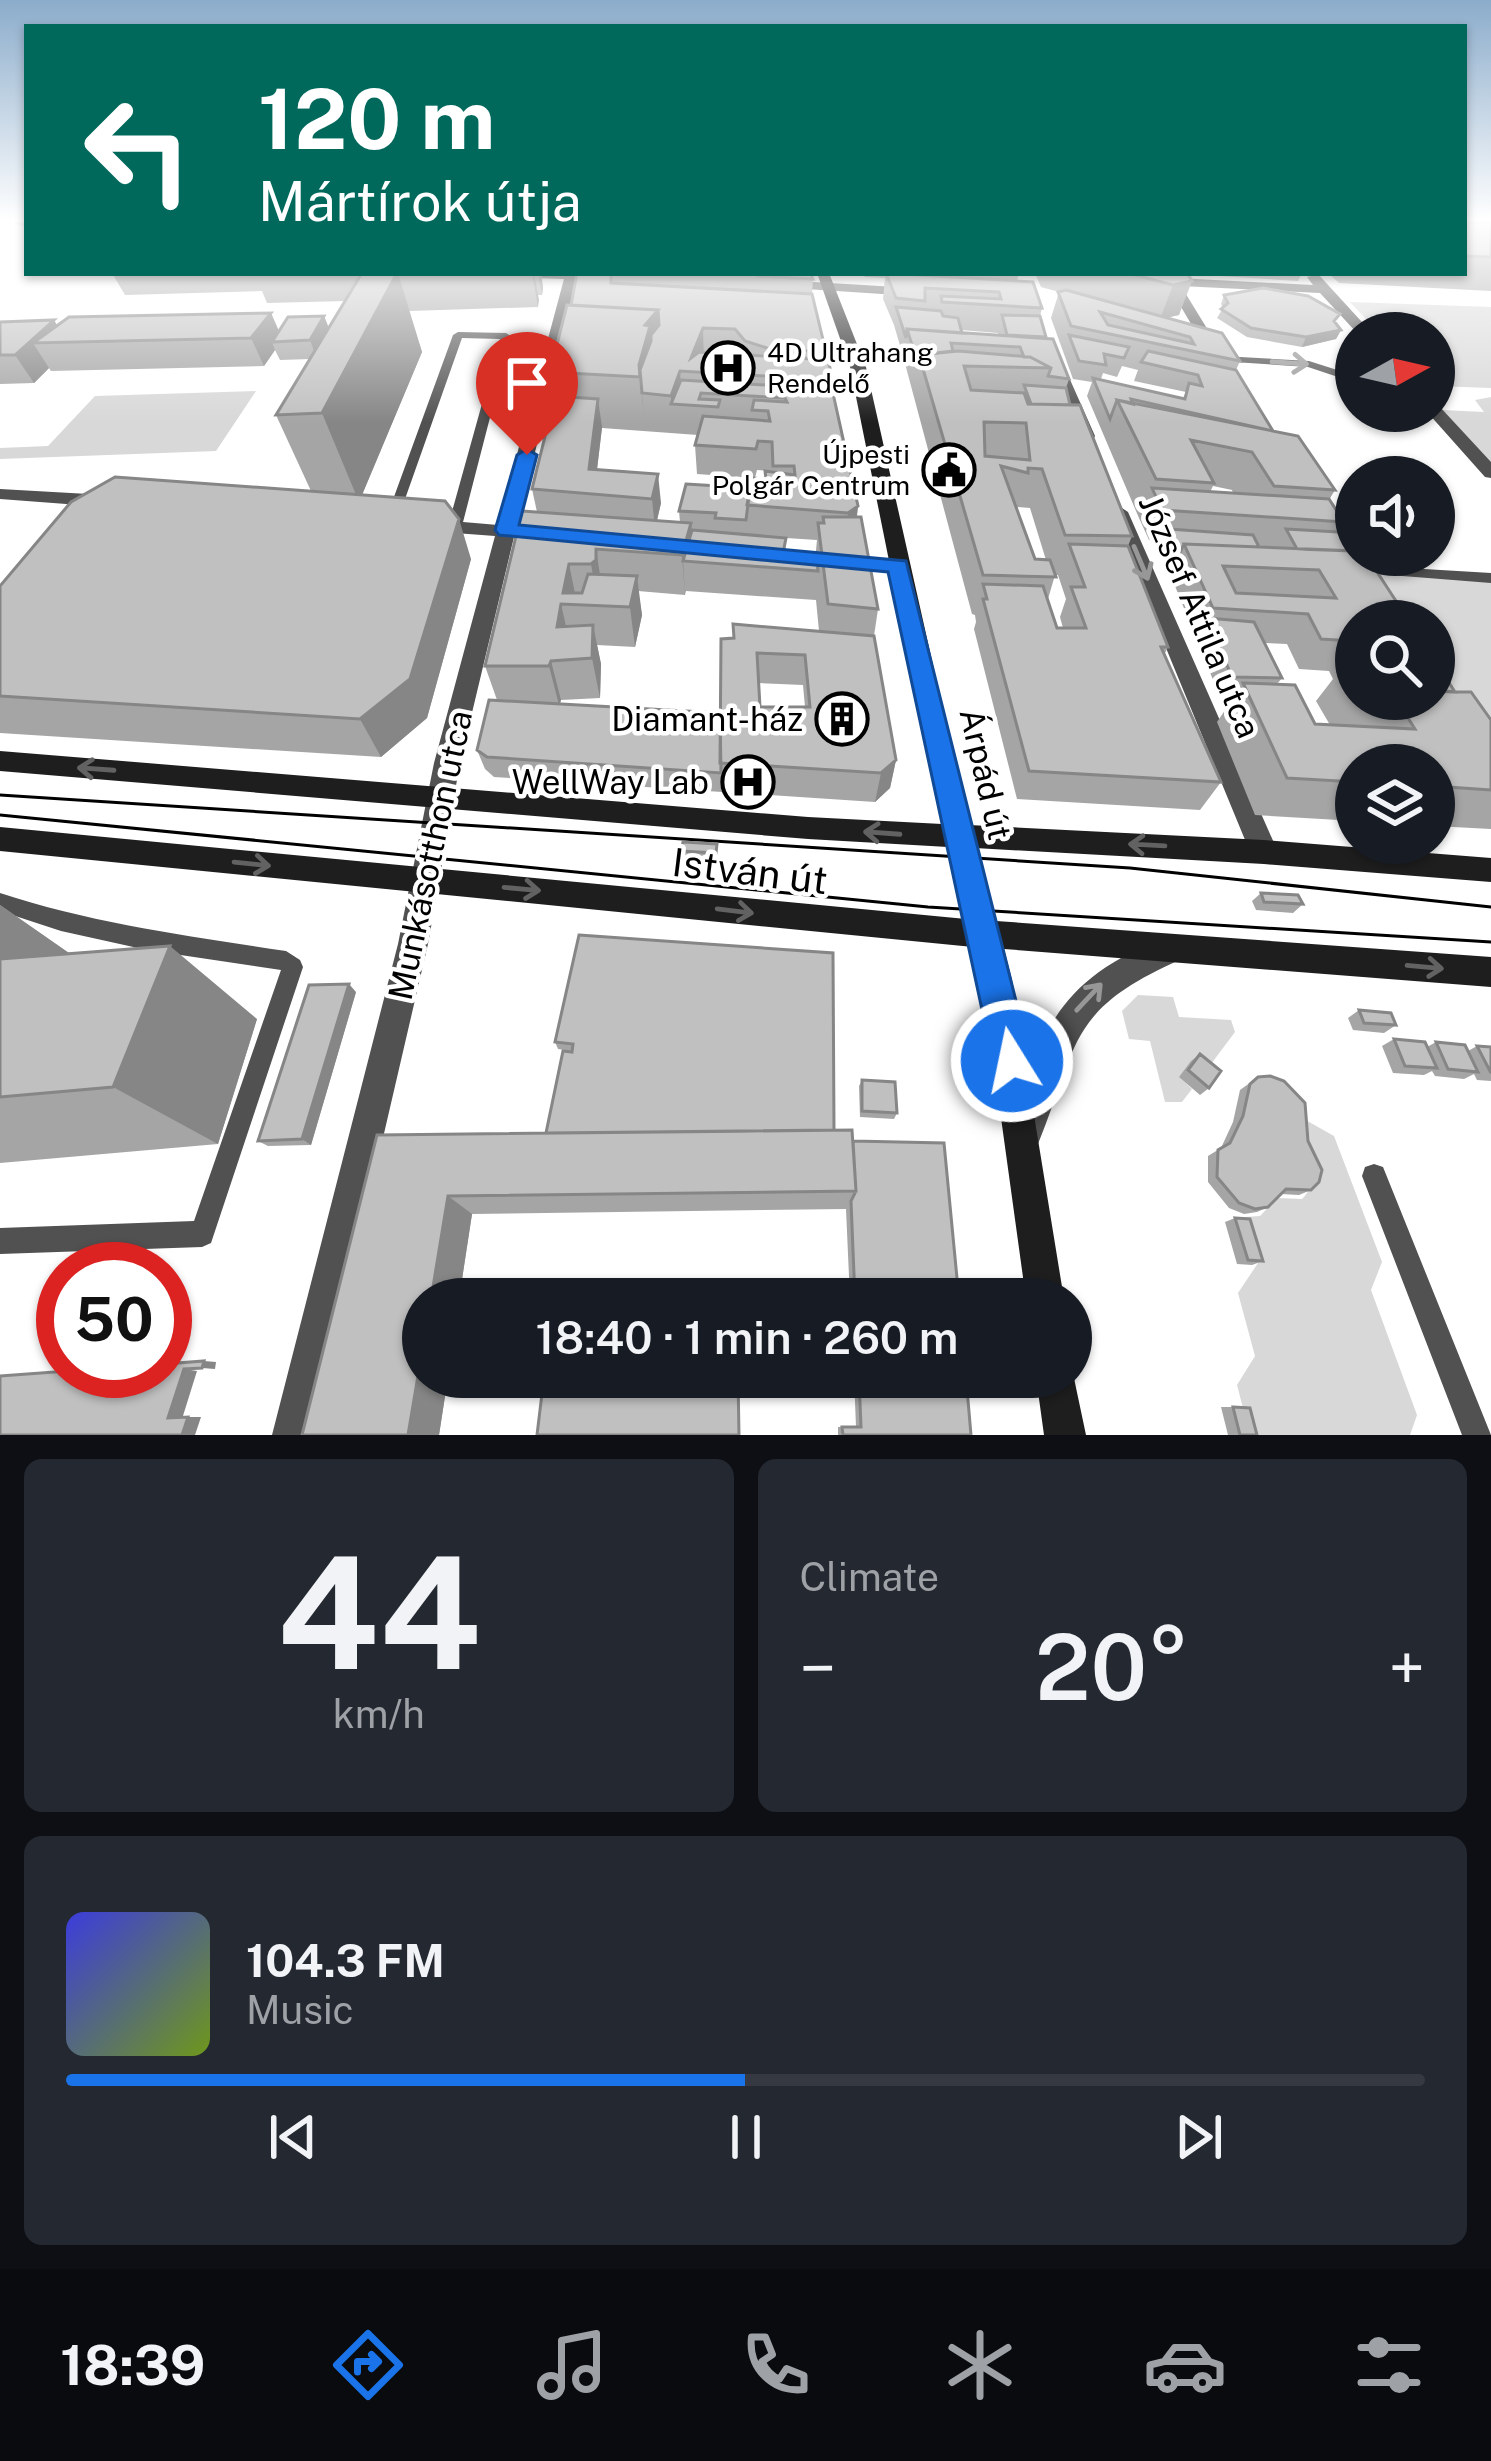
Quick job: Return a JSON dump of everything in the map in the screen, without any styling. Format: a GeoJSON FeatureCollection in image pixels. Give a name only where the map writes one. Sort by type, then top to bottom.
{"type":"FeatureCollection","features":[{"type":"Feature","properties":{"kind":"main road","name":"Árpád út"},"geometry":{"type":"LineString","coordinates":[[829,289],[858,367],[957,838],[1006,1026],[1043,1278]]}},
{"type":"Feature","properties":{"kind":"main road","name":"István út"},"geometry":{"type":"LineString","coordinates":[[0,761],[957,838],[1264,852],[1491,870]]}},
{"type":"Feature","properties":{"kind":"main road","name":"István út"},"geometry":{"type":"LineString","coordinates":[[0,839],[985,937],[1491,972]]}},
{"type":"Feature","properties":{"kind":"main road"},"geometry":{"type":"LineString","coordinates":[[1059,1398],[1064,1435]]}},
{"type":"Feature","properties":{"kind":"street","name":"Munkásotthon utca"},"geometry":{"type":"LineString","coordinates":[[292,1435],[425,881],[440,797],[518,531],[569,289]]}},
{"type":"Feature","properties":{"kind":"street"},"geometry":{"type":"LineString","coordinates":[[892,289],[922,293]]}},
{"type":"Feature","properties":{"kind":"street"},"geometry":{"type":"LineString","coordinates":[[1177,289],[1235,380]]}},
{"type":"Feature","properties":{"kind":"street"},"geometry":{"type":"LineString","coordinates":[[1324,289],[1345,312]]}},
{"type":"Feature","properties":{"kind":"street"},"geometry":{"type":"LineString","coordinates":[[1187,342],[1216,354]]}},
{"type":"Feature","properties":{"kind":"street"},"geometry":{"type":"LineString","coordinates":[[1047,343],[1093,449]]}},
{"type":"Feature","properties":{"kind":"street"},"geometry":{"type":"LineString","coordinates":[[1454,432],[1491,473]]}},
{"type":"Feature","properties":{"kind":"street","name":"József Attila utca"},"geometry":{"type":"LineString","coordinates":[[1111,491],[1264,852]]}},
{"type":"Feature","properties":{"kind":"street"},"geometry":{"type":"LineString","coordinates":[[0,494],[135,504]]}},
{"type":"Feature","properties":{"kind":"street"},"geometry":{"type":"LineString","coordinates":[[98,520],[112,502]]}},
{"type":"Feature","properties":{"kind":"street"},"geometry":{"type":"LineString","coordinates":[[381,522],[518,531]]}},
{"type":"Feature","properties":{"kind":"street"},"geometry":{"type":"LineString","coordinates":[[742,552],[898,566]]}},
{"type":"Feature","properties":{"kind":"street"},"geometry":{"type":"LineString","coordinates":[[1023,1140],[1048,1062],[1076,1009],[1119,971],[1178,947]]}},
{"type":"Feature","properties":{"kind":"lane"},"geometry":{"type":"LineString","coordinates":[[381,522],[458,335],[506,336],[455,526]]}},
{"type":"Feature","properties":{"kind":"lane"},"geometry":{"type":"LineString","coordinates":[[1216,354],[1309,364],[1335,373]]}},
{"type":"Feature","properties":{"kind":"lane"},"geometry":{"type":"LineString","coordinates":[[1455,576],[1491,578]]}},
{"type":"Feature","properties":{"kind":"lane"},"geometry":{"type":"LineString","coordinates":[[0,902],[61,922],[286,961],[293,967],[202,1234],[0,1241]]}},
{"type":"Feature","properties":{"kind":"lane"},"geometry":{"type":"LineString","coordinates":[[1374,1176],[1477,1435]]}},
{"type":"Feature","properties":{"kind":"shaded area"},"geometry":{"type":"Polygon","coordinates":[[[1350,302],[1491,307],[1491,388],[1455,387],[1455,312],[1359,312],[1350,302]]]}},
{"type":"Feature","properties":{"kind":"shaded area"},"geometry":{"type":"Polygon","coordinates":[[[256,391],[216,451],[0,459],[0,448],[48,446],[95,396],[256,391]]]}},
{"type":"Feature","properties":{"kind":"shaded area"},"geometry":{"type":"Polygon","coordinates":[[[1491,397],[1491,463],[1455,424],[1455,411],[1484,412],[1475,400],[1491,397]]]}},
{"type":"Feature","properties":{"kind":"shaded area"},"geometry":{"type":"Polygon","coordinates":[[[1369,576],[1491,581],[1491,771],[1455,714],[1455,600],[1383,600],[1369,576]]]}},
{"type":"Feature","properties":{"kind":"shaded area"},"geometry":{"type":"Polygon","coordinates":[[[1138,995],[1173,997],[1179,1017],[1231,1020],[1235,1032],[1205,1072],[1180,1077],[1192,1089],[1182,1102],[1165,1102],[1150,1041],[1129,1039],[1122,1011],[1138,995]]]}},
{"type":"Feature","properties":{"kind":"shaded area"},"geometry":{"type":"Polygon","coordinates":[[[1302,1118],[1334,1136],[1382,1262],[1371,1290],[1417,1415],[1410,1435],[1250,1435],[1237,1385],[1255,1356],[1238,1293],[1258,1263],[1245,1217],[1260,1216],[1277,1198],[1302,1199],[1308,1191],[1312,1161],[1302,1118]]]}},
{"type":"Feature","properties":{"kind":"building"},"geometry":{"type":"Polygon","coordinates":[[[352,289],[388,289],[322,413],[276,415],[352,289]]]}},
{"type":"Feature","properties":{"kind":"building"},"geometry":{"type":"Polygon","coordinates":[[[574,289],[812,294],[826,352],[767,348],[745,341],[735,329],[703,328],[691,358],[699,352],[828,360],[833,380],[680,371],[671,396],[642,393],[640,370],[659,325],[658,310],[571,305],[574,289]]]}},
{"type":"Feature","properties":{"kind":"building"},"geometry":{"type":"Polygon","coordinates":[[[892,289],[925,289],[925,301],[896,298],[892,289]]]}},
{"type":"Feature","properties":{"kind":"building"},"geometry":{"type":"Polygon","coordinates":[[[943,289],[1035,289],[1042,308],[942,302],[941,296],[1001,299],[999,292],[943,289]]]}},
{"type":"Feature","properties":{"kind":"building"},"geometry":{"type":"Polygon","coordinates":[[[1258,289],[1308,296],[1336,312],[1335,331],[1306,337],[1251,328],[1221,309],[1228,303],[1224,295],[1258,289]]]}},
{"type":"Feature","properties":{"kind":"building"},"geometry":{"type":"Polygon","coordinates":[[[1066,290],[1222,333],[1240,361],[1071,326],[1058,292],[1066,290]],[[1100,312],[1108,325],[1194,344],[1190,337],[1100,312]]]}},
{"type":"Feature","properties":{"kind":"building"},"geometry":{"type":"Polygon","coordinates":[[[567,305],[658,310],[645,325],[650,326],[640,377],[550,372],[567,305]]]}},
{"type":"Feature","properties":{"kind":"building"},"geometry":{"type":"Polygon","coordinates":[[[896,307],[941,311],[943,316],[958,318],[962,333],[907,329],[906,338],[896,307]]]}},
{"type":"Feature","properties":{"kind":"building"},"geometry":{"type":"Polygon","coordinates":[[[271,313],[251,338],[33,343],[69,317],[271,313]]]}},
{"type":"Feature","properties":{"kind":"building"},"geometry":{"type":"Polygon","coordinates":[[[1002,315],[1040,316],[1046,337],[1007,335],[1002,315]]]}},
{"type":"Feature","properties":{"kind":"building"},"geometry":{"type":"Polygon","coordinates":[[[324,316],[310,340],[272,342],[288,317],[324,316]]]}},
{"type":"Feature","properties":{"kind":"building"},"geometry":{"type":"Polygon","coordinates":[[[54,320],[15,355],[0,355],[0,322],[54,320]]]}},
{"type":"Feature","properties":{"kind":"building"},"geometry":{"type":"Polygon","coordinates":[[[907,329],[1053,339],[1069,379],[1048,376],[1051,368],[1024,357],[1020,347],[951,343],[953,351],[919,355],[918,364],[907,329]]]}},
{"type":"Feature","properties":{"kind":"building"},"geometry":{"type":"Polygon","coordinates":[[[1069,335],[1129,347],[1124,358],[1104,354],[1106,365],[1079,361],[1069,335]]]}},
{"type":"Feature","properties":{"kind":"building"},"geometry":{"type":"Polygon","coordinates":[[[958,351],[1030,357],[1051,368],[964,366],[971,390],[1024,393],[1028,404],[1080,405],[1132,536],[1065,535],[1042,469],[1028,468],[1028,473],[1001,466],[1035,559],[1050,560],[1056,577],[983,575],[919,355],[958,351]],[[984,422],[985,456],[1030,460],[1026,423],[984,422]]]}},
{"type":"Feature","properties":{"kind":"building"},"geometry":{"type":"Polygon","coordinates":[[[1148,351],[1236,370],[1273,431],[1131,399],[1133,404],[1117,400],[1110,419],[1093,378],[1185,399],[1189,383],[1202,386],[1198,375],[1141,362],[1148,351]]]}},
{"type":"Feature","properties":{"kind":"building"},"geometry":{"type":"Polygon","coordinates":[[[681,380],[832,389],[858,506],[848,513],[747,505],[752,478],[766,479],[765,471],[795,475],[794,466],[773,466],[772,442],[758,441],[756,449],[695,445],[703,416],[770,421],[768,411],[752,410],[754,400],[787,402],[785,398],[701,393],[699,399],[720,400],[718,407],[671,404],[681,380]]]}},
{"type":"Feature","properties":{"kind":"building"},"geometry":{"type":"Polygon","coordinates":[[[1024,385],[1066,388],[1070,405],[1031,404],[1024,385]]]}},
{"type":"Feature","properties":{"kind":"building"},"geometry":{"type":"Polygon","coordinates":[[[555,396],[598,399],[589,469],[658,474],[652,499],[532,489],[555,396]]]}},
{"type":"Feature","properties":{"kind":"building"},"geometry":{"type":"Polygon","coordinates":[[[1117,400],[1298,436],[1335,490],[1274,486],[1252,452],[1191,440],[1214,483],[1156,479],[1117,400]]]}},
{"type":"Feature","properties":{"kind":"building"},"geometry":{"type":"Polygon","coordinates":[[[115,477],[445,501],[459,519],[410,679],[360,719],[0,696],[0,586],[71,502],[115,477]]]}},
{"type":"Feature","properties":{"kind":"building"},"geometry":{"type":"Polygon","coordinates":[[[686,484],[750,488],[746,520],[679,511],[686,484]]]}},
{"type":"Feature","properties":{"kind":"building"},"geometry":{"type":"Polygon","coordinates":[[[1152,488],[1329,499],[1335,521],[1162,510],[1152,488]]]}},
{"type":"Feature","properties":{"kind":"building"},"geometry":{"type":"Polygon","coordinates":[[[522,511],[691,523],[682,555],[596,549],[591,564],[569,564],[563,593],[582,593],[588,574],[637,576],[630,607],[561,604],[557,627],[593,625],[592,658],[551,661],[549,666],[485,666],[522,511]]]}},
{"type":"Feature","properties":{"kind":"building"},"geometry":{"type":"Polygon","coordinates":[[[823,517],[861,517],[878,609],[828,604],[818,523],[824,523],[823,517]]]}},
{"type":"Feature","properties":{"kind":"building"},"geometry":{"type":"Polygon","coordinates":[[[1169,529],[1253,535],[1259,547],[1184,544],[1179,554],[1169,529]]]}},
{"type":"Feature","properties":{"kind":"building"},"geometry":{"type":"Polygon","coordinates":[[[1286,529],[1335,532],[1335,550],[1297,549],[1286,529]]]}},
{"type":"Feature","properties":{"kind":"building"},"geometry":{"type":"Polygon","coordinates":[[[692,530],[786,538],[782,558],[817,561],[818,571],[683,561],[692,530]]]}},
{"type":"Feature","properties":{"kind":"building"},"geometry":{"type":"Polygon","coordinates":[[[1069,544],[1128,546],[1168,647],[1161,647],[1221,782],[1029,771],[983,584],[1043,586],[1057,628],[1086,628],[1071,587],[1085,587],[1069,544]]]}},
{"type":"Feature","properties":{"kind":"building"},"geometry":{"type":"Polygon","coordinates":[[[1184,544],[1335,550],[1335,576],[1380,576],[1395,600],[1335,600],[1335,640],[1321,639],[1308,614],[1213,608],[1184,544]],[[1223,566],[1236,593],[1336,598],[1319,570],[1223,566]]]}},
{"type":"Feature","properties":{"kind":"building"},"geometry":{"type":"Polygon","coordinates":[[[1207,618],[1254,622],[1282,678],[1232,677],[1207,618]]]}},
{"type":"Feature","properties":{"kind":"building","name":"Diamant-ház"},"geometry":{"type":"Polygon","coordinates":[[[733,624],[874,636],[896,760],[881,773],[720,763],[721,639],[734,638],[733,624]],[[757,653],[760,707],[810,707],[805,655],[757,653]]]}},
{"type":"Feature","properties":{"kind":"building"},"geometry":{"type":"Polygon","coordinates":[[[1243,683],[1295,685],[1315,724],[1415,729],[1409,720],[1455,720],[1455,692],[1471,692],[1491,720],[1491,790],[1455,787],[1455,744],[1335,744],[1335,781],[1287,778],[1243,683]]]}},
{"type":"Feature","properties":{"kind":"building"},"geometry":{"type":"Polygon","coordinates":[[[489,700],[720,713],[721,773],[487,757],[477,750],[489,700]]]}},
{"type":"Feature","properties":{"kind":"building"},"geometry":{"type":"Polygon","coordinates":[[[683,842],[717,844],[716,853],[681,851],[683,842]]]}},
{"type":"Feature","properties":{"kind":"building"},"geometry":{"type":"Polygon","coordinates":[[[1261,893],[1298,895],[1303,904],[1264,902],[1261,893]]]}},
{"type":"Feature","properties":{"kind":"building"},"geometry":{"type":"Polygon","coordinates":[[[579,935],[833,953],[834,1130],[546,1133],[563,1051],[572,1052],[573,1044],[555,1042],[579,935]]]}},
{"type":"Feature","properties":{"kind":"building"},"geometry":{"type":"Polygon","coordinates":[[[170,946],[113,1087],[0,1097],[0,959],[170,946]]]}},
{"type":"Feature","properties":{"kind":"building"},"geometry":{"type":"Polygon","coordinates":[[[349,984],[302,1139],[258,1141],[309,985],[349,984]]]}},
{"type":"Feature","properties":{"kind":"building"},"geometry":{"type":"Polygon","coordinates":[[[1359,1010],[1391,1013],[1396,1025],[1364,1023],[1359,1010]]]}},
{"type":"Feature","properties":{"kind":"building"},"geometry":{"type":"Polygon","coordinates":[[[1394,1039],[1425,1042],[1437,1068],[1405,1066],[1394,1039]]]}},
{"type":"Feature","properties":{"kind":"building"},"geometry":{"type":"Polygon","coordinates":[[[1436,1042],[1465,1045],[1478,1072],[1448,1069],[1436,1042]]]}},
{"type":"Feature","properties":{"kind":"building"},"geometry":{"type":"Polygon","coordinates":[[[1477,1046],[1491,1047],[1491,1073],[1477,1046]]]}},
{"type":"Feature","properties":{"kind":"building"},"geometry":{"type":"Polygon","coordinates":[[[1200,1054],[1221,1071],[1209,1088],[1188,1070],[1200,1054]]]}},
{"type":"Feature","properties":{"kind":"building"},"geometry":{"type":"Polygon","coordinates":[[[1270,1076],[1284,1081],[1305,1103],[1308,1141],[1322,1170],[1311,1190],[1286,1189],[1268,1207],[1255,1209],[1239,1203],[1217,1177],[1218,1150],[1230,1143],[1243,1116],[1250,1084],[1270,1076]]]}},
{"type":"Feature","properties":{"kind":"building"},"geometry":{"type":"Polygon","coordinates":[[[862,1080],[895,1082],[897,1113],[862,1111],[862,1080]]]}},
{"type":"Feature","properties":{"kind":"building"},"geometry":{"type":"Polygon","coordinates":[[[852,1130],[856,1191],[448,1196],[434,1278],[402,1278],[402,1398],[414,1398],[408,1435],[302,1435],[377,1135],[852,1130]]]}},
{"type":"Feature","properties":{"kind":"building"},"geometry":{"type":"Polygon","coordinates":[[[853,1141],[944,1143],[957,1278],[854,1278],[851,1201],[856,1191],[853,1141]]]}},
{"type":"Feature","properties":{"kind":"building"},"geometry":{"type":"Polygon","coordinates":[[[1235,1218],[1250,1219],[1263,1261],[1248,1260],[1235,1218]]]}},
{"type":"Feature","properties":{"kind":"building"},"geometry":{"type":"Polygon","coordinates":[[[36,1373],[36,1398],[175,1398],[168,1418],[188,1417],[182,1435],[0,1435],[0,1376],[36,1373]]]}},
{"type":"Feature","properties":{"kind":"building"},"geometry":{"type":"Polygon","coordinates":[[[541,1398],[738,1398],[739,1435],[537,1435],[541,1398]]]}},
{"type":"Feature","properties":{"kind":"building"},"geometry":{"type":"Polygon","coordinates":[[[860,1398],[968,1398],[971,1435],[843,1435],[842,1427],[861,1427],[860,1398]]]}},
{"type":"Feature","properties":{"kind":"building"},"geometry":{"type":"Polygon","coordinates":[[[1233,1407],[1250,1408],[1257,1435],[1240,1435],[1233,1407]]]}},
{"type":"Feature","properties":{"kind":"tram line"},"geometry":{"type":"LineString","coordinates":[[0,795],[1130,868],[1491,907]]}},
{"type":"Feature","properties":{"kind":"tram line"},"geometry":{"type":"LineString","coordinates":[[0,815],[928,907],[1491,942]]}},
{"type":"Feature","properties":{"kind":"place","name":"4D Ultrahang Rendelő"},"geometry":{"type":"Point","coordinates":[728,368]}},
{"type":"Feature","properties":{"kind":"place","name":"Újpesti Polgár Centrum"},"geometry":{"type":"Point","coordinates":[949,470]}},
{"type":"Feature","properties":{"kind":"place","name":"Diamant-ház"},"geometry":{"type":"Point","coordinates":[842,719]}},
{"type":"Feature","properties":{"kind":"place","name":"WellWay Lab"},"geometry":{"type":"Point","coordinates":[748,782]}},
{"type":"Feature","properties":{"kind":"route"},"geometry":{"type":"LineString","coordinates":[[527,455],[506,530],[898,566],[943,778],[997,980],[1012,1061]]}}]}
